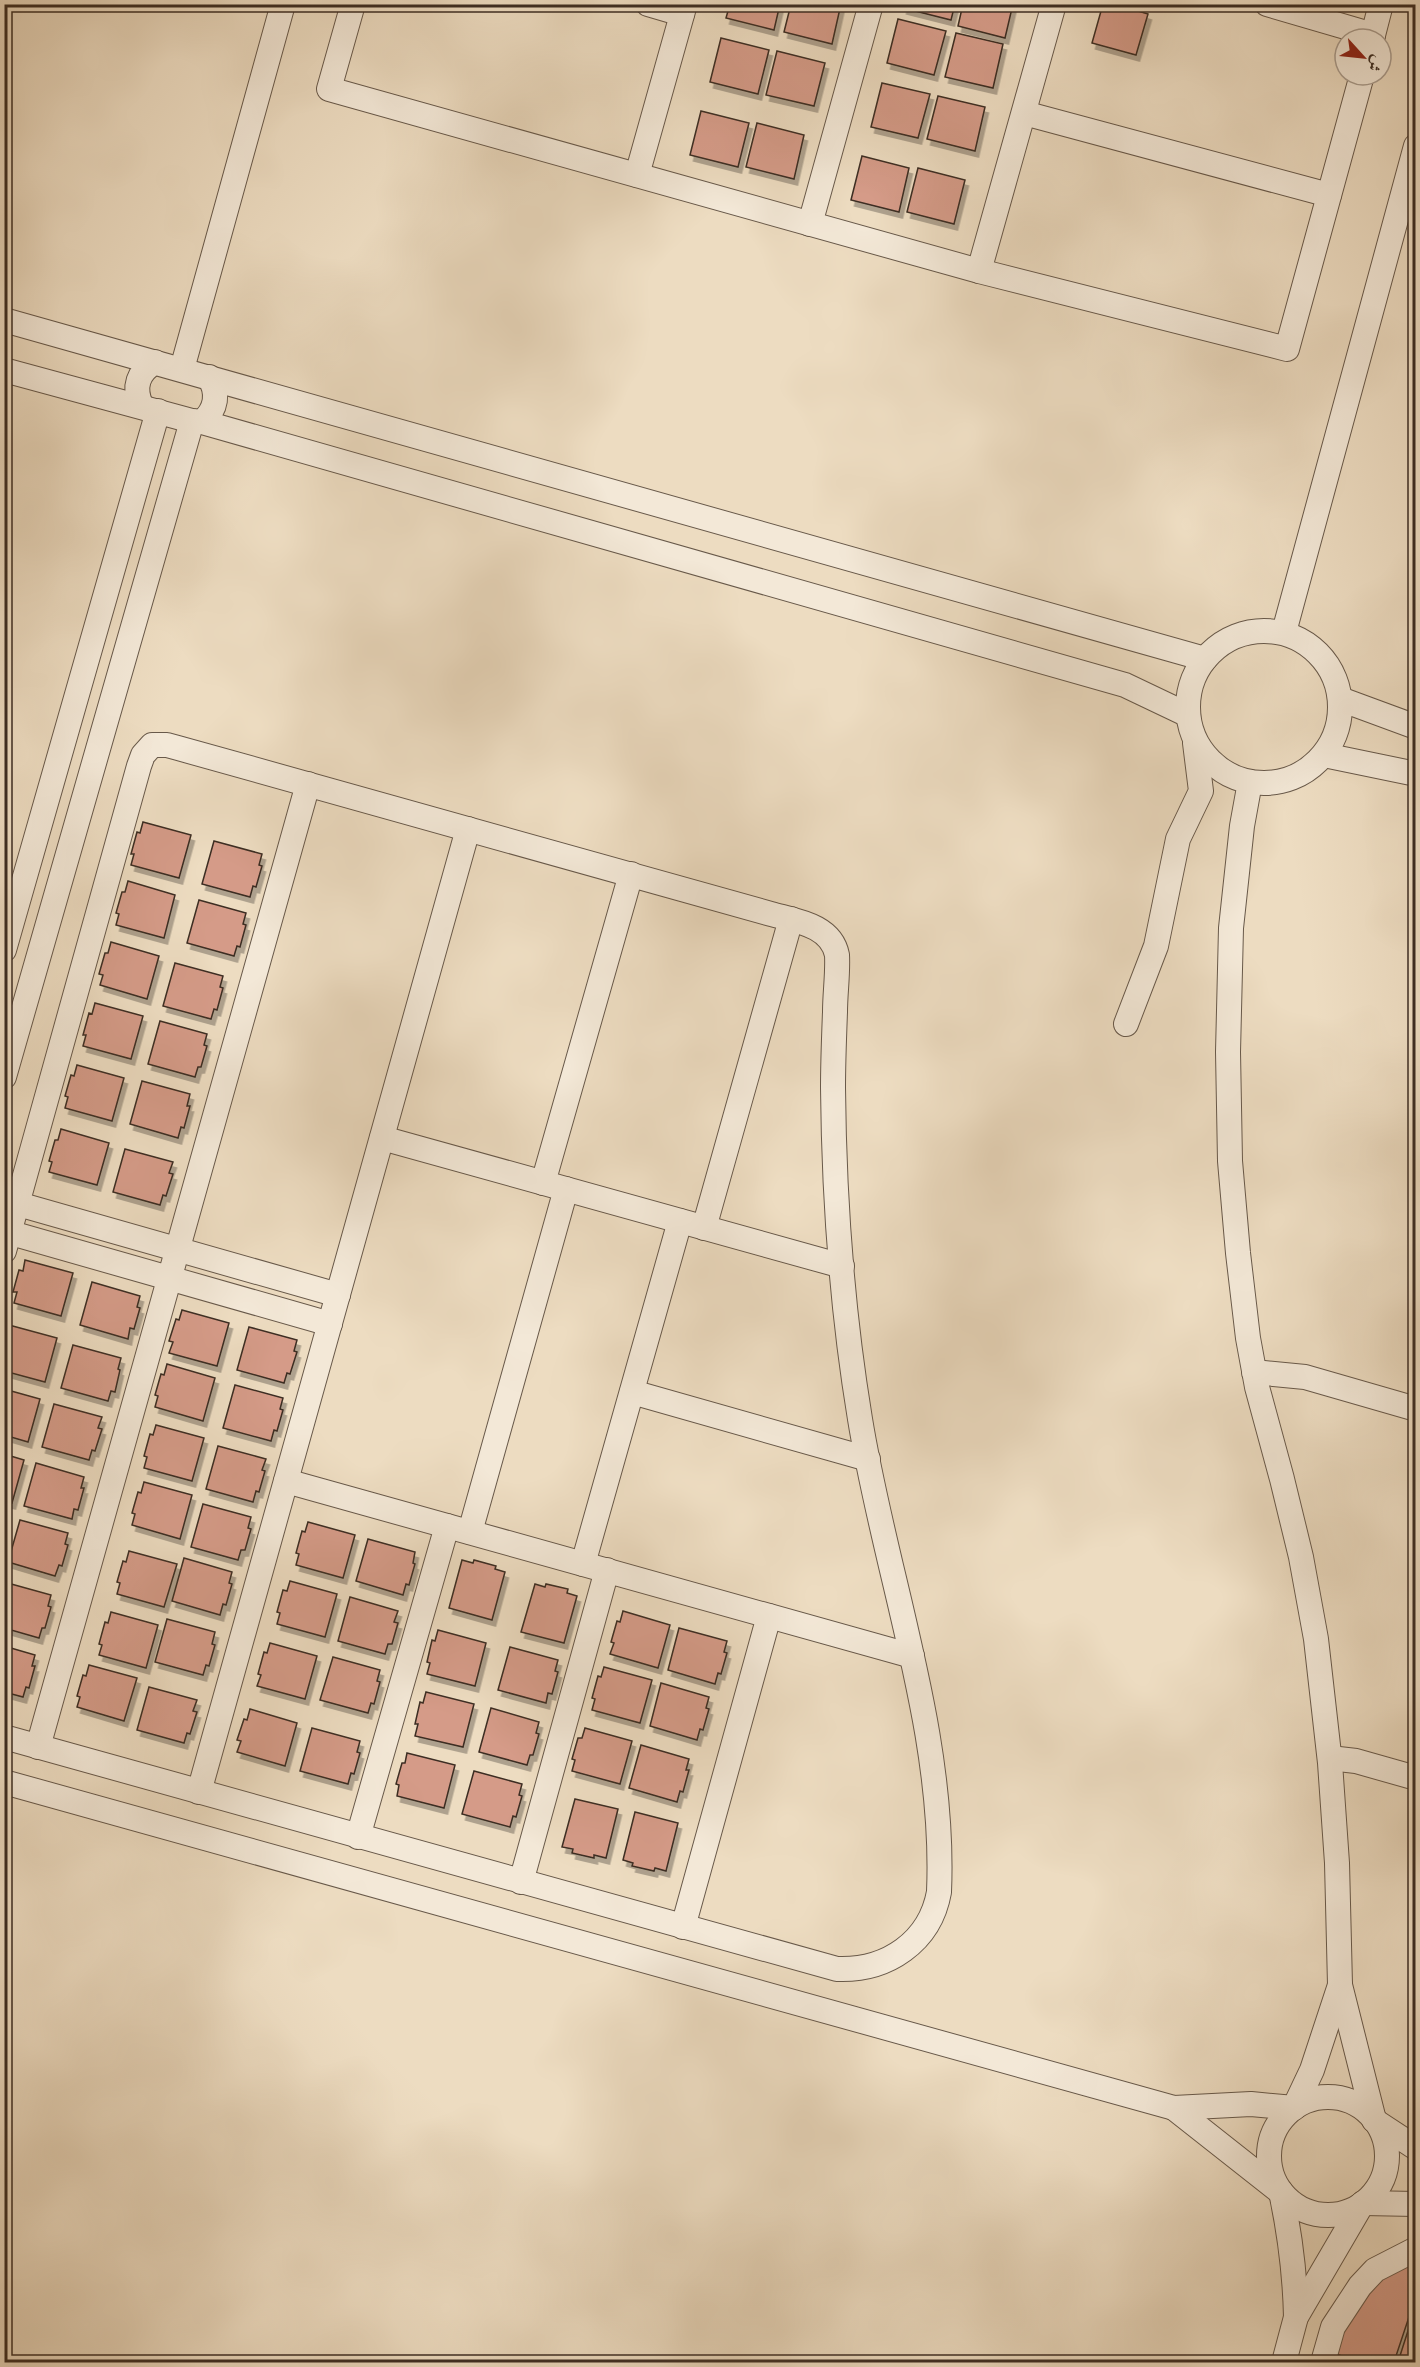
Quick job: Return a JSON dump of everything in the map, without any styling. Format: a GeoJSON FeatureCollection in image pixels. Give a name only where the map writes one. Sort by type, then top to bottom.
{"type":"FeatureCollection","features":[{"type":"Feature","properties":{"kind":"street"},"geometry":{"type":"LineString","coordinates":[[182,369],[283,4]]}},
{"type":"Feature","properties":{"kind":"street"},"geometry":{"type":"LineString","coordinates":[[353,4],[329,89],[979,271],[1287,349],[1359,87]]}},
{"type":"Feature","properties":{"kind":"street"},"geometry":{"type":"LineString","coordinates":[[637,175],[684,9],[648,4]]}},
{"type":"Feature","properties":{"kind":"street"},"geometry":{"type":"LineString","coordinates":[[810,224],[871,4]]}},
{"type":"Feature","properties":{"kind":"street"},"geometry":{"type":"LineString","coordinates":[[979,271],[1054,4]]}},
{"type":"Feature","properties":{"kind":"street"},"geometry":{"type":"LineString","coordinates":[[1267,4],[1340,27]]}},
{"type":"Feature","properties":{"kind":"street"},"geometry":{"type":"LineString","coordinates":[[1375,27],[1381,4]]}},
{"type":"Feature","properties":{"kind":"street"},"geometry":{"type":"LineString","coordinates":[[1024,113],[1329,195]]}},
{"type":"Feature","properties":{"kind":"street"},"geometry":{"type":"LineString","coordinates":[[1284,632],[1416,146]]}},
{"type":"Feature","properties":{"kind":"street"},"geometry":{"type":"LineString","coordinates":[[4,320],[1205,659]]}},
{"type":"Feature","properties":{"kind":"street"},"geometry":{"type":"LineString","coordinates":[[4,950],[149,408],[137,389],[138,380],[142,372],[155,362]]}},
{"type":"Feature","properties":{"kind":"street"},"geometry":{"type":"LineString","coordinates":[[4,370],[197,421],[1125,684],[1191,726],[1205,757],[1222,772],[1250,782],[1272,784],[1292,779],[1310,769],[1324,755],[1336,734],[1341,709],[1338,685],[1328,663],[1312,646],[1284,632],[1268,630],[1244,633],[1222,642],[1205,659],[1194,676],[1189,695],[1191,726],[1201,791],[1178,839],[1156,946],[1126,1024]]}},
{"type":"Feature","properties":{"kind":"street"},"geometry":{"type":"LineString","coordinates":[[4,1077],[197,421],[208,416],[216,401],[216,392],[209,376]]}},
{"type":"Feature","properties":{"kind":"street"},"geometry":{"type":"LineString","coordinates":[[1340,699],[1416,727]]}},
{"type":"Feature","properties":{"kind":"street"},"geometry":{"type":"LineString","coordinates":[[4,1737],[818,1965],[855,1970],[883,1962],[898,1955],[920,1934],[936,1905],[939,1850],[936,1804],[921,1701],[868,1459],[850,1353],[842,1266],[833,1087],[837,955],[836,945],[825,932],[631,874],[167,745],[152,745],[147,748],[139,766],[11,1202],[6,1238],[169,1278],[330,1324]]}},
{"type":"Feature","properties":{"kind":"street"},"geometry":{"type":"LineString","coordinates":[[1324,755],[1416,774]]}},
{"type":"Feature","properties":{"kind":"street"},"geometry":{"type":"LineString","coordinates":[[1250,782],[1242,826],[1231,928],[1228,1052],[1230,1161],[1239,1263],[1254,1372],[1301,1557],[1316,1639],[1330,1758],[1337,1863],[1340,1985],[1375,2121],[1386,2149],[1386,2164],[1382,2179],[1363,2203],[1296,2317],[1284,2362]]}},
{"type":"Feature","properties":{"kind":"street"},"geometry":{"type":"LineString","coordinates":[[38,1747],[308,784]]}},
{"type":"Feature","properties":{"kind":"street"},"geometry":{"type":"LineString","coordinates":[[199,1792],[468,829]]}},
{"type":"Feature","properties":{"kind":"street"},"geometry":{"type":"LineString","coordinates":[[358,1837],[458,1529],[554,1186],[631,874]]}},
{"type":"Feature","properties":{"kind":"street"},"geometry":{"type":"LineString","coordinates":[[704,1228],[790,920]]}},
{"type":"Feature","properties":{"kind":"street"},"geometry":{"type":"LineString","coordinates":[[382,1138],[842,1266]]}},
{"type":"Feature","properties":{"kind":"street"},"geometry":{"type":"LineString","coordinates":[[11,1202],[338,1294]]}},
{"type":"Feature","properties":{"kind":"street"},"geometry":{"type":"LineString","coordinates":[[583,1564],[680,1221]]}},
{"type":"Feature","properties":{"kind":"street"},"geometry":{"type":"LineString","coordinates":[[1254,1372],[1305,1377],[1416,1409]]}},
{"type":"Feature","properties":{"kind":"street"},"geometry":{"type":"LineString","coordinates":[[632,1392],[868,1459]]}},
{"type":"Feature","properties":{"kind":"street"},"geometry":{"type":"LineString","coordinates":[[286,1481],[912,1656]]}},
{"type":"Feature","properties":{"kind":"street"},"geometry":{"type":"LineString","coordinates":[[521,1882],[607,1570]]}},
{"type":"Feature","properties":{"kind":"street"},"geometry":{"type":"LineString","coordinates":[[683,1927],[769,1616]]}},
{"type":"Feature","properties":{"kind":"street"},"geometry":{"type":"LineString","coordinates":[[1330,1758],[1356,1761],[1416,1778]]}},
{"type":"Feature","properties":{"kind":"street"},"geometry":{"type":"LineString","coordinates":[[4,1782],[1174,2108],[1251,2104],[1294,2108]]}},
{"type":"Feature","properties":{"kind":"street"},"geometry":{"type":"LineString","coordinates":[[1294,2108],[1312,2070],[1340,1985]]}},
{"type":"Feature","properties":{"kind":"street"},"geometry":{"type":"LineString","coordinates":[[1296,2317],[1293,2254],[1280,2192],[1269,2162],[1274,2132],[1282,2119],[1294,2108],[1307,2101],[1337,2098],[1357,2106],[1416,2148]]}},
{"type":"Feature","properties":{"kind":"street"},"geometry":{"type":"LineString","coordinates":[[1174,2108],[1290,2202],[1313,2213],[1338,2214],[1363,2203],[1416,2204]]}},
{"type":"Feature","properties":{"kind":"street"},"geometry":{"type":"LineString","coordinates":[[1323,2362],[1333,2327],[1360,2286],[1375,2270],[1416,2249]]}},
{"type":"Feature","properties":{"kind":"building"},"geometry":{"type":"Polygon","coordinates":[[[730,4],[780,4],[774,30],[726,18],[730,4]]]}},
{"type":"Feature","properties":{"kind":"building"},"geometry":{"type":"Polygon","coordinates":[[[791,4],[841,4],[832,44],[784,32],[791,4]]]}},
{"type":"Feature","properties":{"kind":"building"},"geometry":{"type":"Polygon","coordinates":[[[904,4],[955,4],[951,20],[903,8],[904,4]]]}},
{"type":"Feature","properties":{"kind":"building"},"geometry":{"type":"Polygon","coordinates":[[[963,4],[1013,4],[1005,38],[958,26],[963,4]]]}},
{"type":"Feature","properties":{"kind":"building"},"geometry":{"type":"Polygon","coordinates":[[[1103,4],[1115,4],[1148,14],[1136,55],[1092,43],[1103,4]]]}},
{"type":"Feature","properties":{"kind":"building"},"geometry":{"type":"Polygon","coordinates":[[[898,19],[946,31],[934,75],[887,63],[898,19]]]}},
{"type":"Feature","properties":{"kind":"building"},"geometry":{"type":"Polygon","coordinates":[[[956,33],[1003,44],[993,88],[945,77],[956,33]]]}},
{"type":"Feature","properties":{"kind":"building"},"geometry":{"type":"Polygon","coordinates":[[[721,38],[769,50],[758,94],[710,82],[721,38]]]}},
{"type":"Feature","properties":{"kind":"building"},"geometry":{"type":"Polygon","coordinates":[[[777,51],[825,63],[814,106],[766,95],[777,51]]]}},
{"type":"Feature","properties":{"kind":"building"},"geometry":{"type":"Polygon","coordinates":[[[882,83],[930,94],[918,138],[871,127],[882,83]]]}},
{"type":"Feature","properties":{"kind":"building"},"geometry":{"type":"Polygon","coordinates":[[[938,96],[985,107],[975,151],[927,139],[938,96]]]}},
{"type":"Feature","properties":{"kind":"building"},"geometry":{"type":"Polygon","coordinates":[[[701,111],[749,123],[738,167],[690,155],[701,111]]]}},
{"type":"Feature","properties":{"kind":"building"},"geometry":{"type":"Polygon","coordinates":[[[757,123],[804,135],[794,179],[746,167],[757,123]]]}},
{"type":"Feature","properties":{"kind":"building"},"geometry":{"type":"Polygon","coordinates":[[[862,156],[909,168],[899,212],[851,200],[862,156]]]}},
{"type":"Feature","properties":{"kind":"building"},"geometry":{"type":"Polygon","coordinates":[[[918,168],[965,180],[954,224],[907,212],[918,168]]]}},
{"type":"Feature","properties":{"kind":"building"},"geometry":{"type":"Polygon","coordinates":[[[143,822],[191,835],[179,878],[131,865],[134,854],[131,854],[137,832],[140,833],[143,822]]]}},
{"type":"Feature","properties":{"kind":"building"},"geometry":{"type":"Polygon","coordinates":[[[214,841],[262,854],[259,865],[262,866],[256,887],[253,886],[250,897],[202,884],[214,841]]]}},
{"type":"Feature","properties":{"kind":"building"},"geometry":{"type":"Polygon","coordinates":[[[128,881],[175,895],[164,938],[116,925],[119,914],[116,913],[128,881]]]}},
{"type":"Feature","properties":{"kind":"building"},"geometry":{"type":"Polygon","coordinates":[[[199,900],[246,913],[243,924],[246,925],[240,947],[237,946],[234,956],[187,943],[199,900]]]}},
{"type":"Feature","properties":{"kind":"building"},"geometry":{"type":"Polygon","coordinates":[[[111,942],[159,956],[147,999],[100,985],[103,975],[99,974],[111,942]]]}},
{"type":"Feature","properties":{"kind":"building"},"geometry":{"type":"Polygon","coordinates":[[[175,963],[223,976],[220,987],[223,988],[217,1010],[214,1009],[211,1019],[163,1006],[175,963]]]}},
{"type":"Feature","properties":{"kind":"building"},"geometry":{"type":"Polygon","coordinates":[[[95,1003],[143,1016],[131,1059],[83,1046],[86,1035],[83,1035],[89,1013],[92,1014],[95,1003]]]}},
{"type":"Feature","properties":{"kind":"building"},"geometry":{"type":"Polygon","coordinates":[[[160,1021],[207,1034],[204,1045],[207,1046],[201,1067],[198,1067],[195,1077],[148,1064],[160,1021]]]}},
{"type":"Feature","properties":{"kind":"building"},"geometry":{"type":"Polygon","coordinates":[[[77,1065],[124,1078],[112,1121],[65,1108],[68,1097],[65,1096],[71,1075],[74,1076],[77,1065]]]}},
{"type":"Feature","properties":{"kind":"building"},"geometry":{"type":"Polygon","coordinates":[[[142,1081],[190,1094],[187,1106],[190,1106],[184,1128],[181,1127],[178,1138],[130,1124],[142,1081]]]}},
{"type":"Feature","properties":{"kind":"building"},"geometry":{"type":"Polygon","coordinates":[[[61,1129],[109,1143],[97,1185],[49,1172],[52,1162],[49,1161],[61,1129]]]}},
{"type":"Feature","properties":{"kind":"building"},"geometry":{"type":"Polygon","coordinates":[[[125,1149],[173,1162],[169,1173],[173,1174],[166,1196],[163,1195],[160,1205],[113,1192],[125,1149]]]}},
{"type":"Feature","properties":{"kind":"building"},"geometry":{"type":"Polygon","coordinates":[[[25,1260],[73,1273],[61,1316],[14,1303],[17,1292],[13,1292],[19,1270],[23,1271],[25,1260]]]}},
{"type":"Feature","properties":{"kind":"building"},"geometry":{"type":"Polygon","coordinates":[[[92,1282],[140,1296],[137,1307],[140,1308],[134,1329],[130,1328],[128,1339],[80,1325],[92,1282]]]}},
{"type":"Feature","properties":{"kind":"building"},"geometry":{"type":"Polygon","coordinates":[[[182,1310],[229,1323],[217,1366],[169,1353],[173,1342],[169,1341],[176,1319],[179,1320],[182,1310]]]}},
{"type":"Feature","properties":{"kind":"building"},"geometry":{"type":"Polygon","coordinates":[[[9,1325],[57,1338],[45,1382],[4,1371],[4,1336],[6,1336],[9,1325]]]}},
{"type":"Feature","properties":{"kind":"building"},"geometry":{"type":"Polygon","coordinates":[[[249,1327],[297,1340],[294,1351],[297,1352],[290,1374],[287,1373],[284,1383],[237,1370],[249,1327]]]}},
{"type":"Feature","properties":{"kind":"building"},"geometry":{"type":"Polygon","coordinates":[[[73,1345],[121,1358],[115,1392],[111,1391],[108,1401],[61,1388],[73,1345]]]}},
{"type":"Feature","properties":{"kind":"building"},"geometry":{"type":"Polygon","coordinates":[[[167,1364],[215,1378],[203,1421],[155,1407],[158,1396],[155,1395],[161,1374],[164,1375],[167,1364]]]}},
{"type":"Feature","properties":{"kind":"building"},"geometry":{"type":"Polygon","coordinates":[[[235,1385],[283,1398],[280,1409],[283,1410],[277,1431],[274,1430],[271,1441],[223,1428],[235,1385]]]}},
{"type":"Feature","properties":{"kind":"building"},"geometry":{"type":"Polygon","coordinates":[[[4,1389],[40,1399],[28,1442],[4,1435],[4,1389]]]}},
{"type":"Feature","properties":{"kind":"building"},"geometry":{"type":"Polygon","coordinates":[[[54,1404],[102,1417],[98,1428],[102,1429],[95,1451],[92,1450],[89,1460],[42,1447],[54,1404]]]}},
{"type":"Feature","properties":{"kind":"building"},"geometry":{"type":"Polygon","coordinates":[[[156,1425],[204,1438],[192,1481],[144,1468],[147,1457],[144,1456],[150,1434],[153,1435],[156,1425]]]}},
{"type":"Feature","properties":{"kind":"building"},"geometry":{"type":"Polygon","coordinates":[[[218,1446],[266,1459],[259,1492],[256,1491],[253,1502],[206,1489],[218,1446]]]}},
{"type":"Feature","properties":{"kind":"building"},"geometry":{"type":"Polygon","coordinates":[[[4,1454],[24,1460],[12,1503],[4,1501],[4,1454]]]}},
{"type":"Feature","properties":{"kind":"building"},"geometry":{"type":"Polygon","coordinates":[[[36,1463],[84,1477],[81,1488],[84,1488],[78,1510],[74,1509],[72,1519],[24,1506],[36,1463]]]}},
{"type":"Feature","properties":{"kind":"building"},"geometry":{"type":"Polygon","coordinates":[[[144,1482],[192,1495],[180,1539],[132,1525],[135,1514],[132,1513],[138,1492],[141,1493],[144,1482]]]}},
{"type":"Feature","properties":{"kind":"building"},"geometry":{"type":"Polygon","coordinates":[[[203,1504],[251,1517],[248,1528],[251,1529],[245,1550],[241,1550],[238,1560],[191,1547],[203,1504]]]}},
{"type":"Feature","properties":{"kind":"building"},"geometry":{"type":"Polygon","coordinates":[[[20,1520],[68,1533],[65,1544],[68,1545],[62,1566],[59,1565],[55,1576],[8,1562],[20,1520]]]}},
{"type":"Feature","properties":{"kind":"building"},"geometry":{"type":"Polygon","coordinates":[[[308,1522],[355,1535],[343,1578],[296,1565],[299,1554],[296,1553],[302,1531],[305,1532],[308,1522]]]}},
{"type":"Feature","properties":{"kind":"building"},"geometry":{"type":"Polygon","coordinates":[[[368,1539],[415,1552],[413,1563],[415,1564],[409,1585],[406,1584],[403,1595],[356,1581],[368,1539]]]}},
{"type":"Feature","properties":{"kind":"building"},"geometry":{"type":"Polygon","coordinates":[[[129,1551],[177,1564],[164,1607],[117,1594],[120,1583],[117,1582],[123,1561],[126,1562],[129,1551]]]}},
{"type":"Feature","properties":{"kind":"building"},"geometry":{"type":"Polygon","coordinates":[[[184,1558],[232,1572],[229,1583],[232,1584],[226,1605],[223,1604],[220,1615],[172,1601],[184,1558]]]}},
{"type":"Feature","properties":{"kind":"building"},"geometry":{"type":"Polygon","coordinates":[[[462,1560],[473,1563],[474,1560],[496,1566],[495,1569],[505,1572],[492,1620],[449,1608],[462,1560]]]}},
{"type":"Feature","properties":{"kind":"building"},"geometry":{"type":"Polygon","coordinates":[[[290,1581],[337,1594],[325,1637],[277,1624],[280,1613],[277,1612],[283,1590],[287,1591],[290,1581]]]}},
{"type":"Feature","properties":{"kind":"building"},"geometry":{"type":"Polygon","coordinates":[[[4,1582],[51,1595],[48,1606],[51,1607],[45,1628],[42,1628],[39,1638],[4,1628],[4,1582]]]}},
{"type":"Feature","properties":{"kind":"building"},"geometry":{"type":"Polygon","coordinates":[[[535,1584],[568,1589],[567,1593],[577,1596],[564,1643],[521,1632],[535,1584]]]}},
{"type":"Feature","properties":{"kind":"building"},"geometry":{"type":"Polygon","coordinates":[[[350,1597],[398,1611],[394,1622],[398,1623],[392,1644],[388,1644],[385,1654],[338,1641],[350,1597]]]}},
{"type":"Feature","properties":{"kind":"building"},"geometry":{"type":"Polygon","coordinates":[[[623,1611],[670,1625],[658,1668],[610,1654],[617,1621],[620,1622],[623,1611]]]}},
{"type":"Feature","properties":{"kind":"building"},"geometry":{"type":"Polygon","coordinates":[[[111,1612],[158,1625],[146,1668],[99,1655],[102,1645],[99,1644],[105,1622],[108,1623],[111,1612]]]}},
{"type":"Feature","properties":{"kind":"building"},"geometry":{"type":"Polygon","coordinates":[[[167,1619],[215,1632],[212,1644],[215,1645],[209,1666],[206,1665],[203,1675],[155,1662],[167,1619]]]}},
{"type":"Feature","properties":{"kind":"building"},"geometry":{"type":"Polygon","coordinates":[[[679,1628],[727,1641],[724,1652],[727,1653],[721,1674],[718,1673],[715,1684],[668,1670],[679,1628]]]}},
{"type":"Feature","properties":{"kind":"building"},"geometry":{"type":"Polygon","coordinates":[[[438,1630],[486,1643],[475,1686],[427,1674],[432,1640],[435,1641],[438,1630]]]}},
{"type":"Feature","properties":{"kind":"building"},"geometry":{"type":"Polygon","coordinates":[[[270,1643],[317,1656],[305,1699],[257,1686],[264,1652],[267,1653],[270,1643]]]}},
{"type":"Feature","properties":{"kind":"building"},"geometry":{"type":"Polygon","coordinates":[[[4,1646],[35,1655],[32,1666],[35,1666],[29,1688],[26,1687],[23,1697],[4,1692],[4,1646]]]}},
{"type":"Feature","properties":{"kind":"building"},"geometry":{"type":"Polygon","coordinates":[[[510,1647],[558,1660],[555,1671],[558,1672],[552,1694],[548,1693],[546,1703],[498,1690],[510,1647]]]}},
{"type":"Feature","properties":{"kind":"building"},"geometry":{"type":"Polygon","coordinates":[[[333,1657],[380,1670],[377,1681],[380,1682],[374,1704],[371,1703],[368,1713],[320,1700],[333,1657]]]}},
{"type":"Feature","properties":{"kind":"building"},"geometry":{"type":"Polygon","coordinates":[[[89,1665],[137,1678],[124,1721],[77,1707],[80,1697],[77,1696],[83,1675],[86,1676],[89,1665]]]}},
{"type":"Feature","properties":{"kind":"building"},"geometry":{"type":"Polygon","coordinates":[[[604,1667],[652,1680],[640,1723],[592,1710],[595,1699],[592,1698],[598,1676],[601,1677],[604,1667]]]}},
{"type":"Feature","properties":{"kind":"building"},"geometry":{"type":"Polygon","coordinates":[[[661,1683],[709,1697],[706,1708],[709,1709],[703,1730],[700,1729],[697,1740],[650,1726],[661,1683]]]}},
{"type":"Feature","properties":{"kind":"building"},"geometry":{"type":"Polygon","coordinates":[[[149,1687],[197,1700],[193,1711],[197,1712],[190,1734],[187,1733],[184,1743],[137,1730],[149,1687]]]}},
{"type":"Feature","properties":{"kind":"building"},"geometry":{"type":"Polygon","coordinates":[[[426,1692],[474,1704],[463,1747],[415,1736],[420,1702],[423,1703],[426,1692]]]}},
{"type":"Feature","properties":{"kind":"building"},"geometry":{"type":"Polygon","coordinates":[[[491,1708],[539,1722],[536,1733],[539,1734],[533,1755],[530,1755],[527,1765],[479,1752],[491,1708]]]}},
{"type":"Feature","properties":{"kind":"building"},"geometry":{"type":"Polygon","coordinates":[[[250,1709],[297,1723],[285,1766],[237,1752],[241,1741],[237,1740],[250,1709]]]}},
{"type":"Feature","properties":{"kind":"building"},"geometry":{"type":"Polygon","coordinates":[[[312,1728],[360,1741],[357,1752],[360,1753],[354,1774],[351,1773],[348,1784],[300,1771],[312,1728]]]}},
{"type":"Feature","properties":{"kind":"building"},"geometry":{"type":"Polygon","coordinates":[[[585,1728],[632,1741],[620,1784],[572,1771],[575,1760],[572,1759],[578,1738],[582,1738],[585,1728]]]}},
{"type":"Feature","properties":{"kind":"building"},"geometry":{"type":"Polygon","coordinates":[[[641,1745],[689,1759],[686,1770],[689,1770],[683,1792],[680,1791],[677,1802],[629,1788],[641,1745]]]}},
{"type":"Feature","properties":{"kind":"building"},"geometry":{"type":"Polygon","coordinates":[[[407,1753],[455,1765],[444,1808],[397,1796],[399,1785],[396,1784],[407,1753]]]}},
{"type":"Feature","properties":{"kind":"building"},"geometry":{"type":"Polygon","coordinates":[[[474,1771],[522,1784],[519,1795],[522,1796],[516,1817],[513,1816],[510,1827],[462,1814],[474,1771]]]}},
{"type":"Feature","properties":{"kind":"building"},"geometry":{"type":"Polygon","coordinates":[[[575,1799],[618,1809],[606,1858],[572,1853],[573,1849],[562,1847],[575,1799]]]}},
{"type":"Feature","properties":{"kind":"building"},"geometry":{"type":"Polygon","coordinates":[[[635,1812],[678,1823],[666,1871],[632,1866],[633,1863],[623,1860],[635,1812]]]}},
{"type":"Feature","properties":{"kind":"building"},"geometry":{"type":"Polygon","coordinates":[[[1416,2253],[1416,2296],[1394,2362],[1363,2362],[1332,2353],[1364,2287],[1416,2253]]]}},
{"type":"Feature","properties":{"kind":"building"},"geometry":{"type":"Polygon","coordinates":[[[1414,2312],[1416,2362],[1398,2362],[1414,2312]]]}},
{"type":"Feature","properties":{"kind":"building"},"geometry":{"type":"Polygon","coordinates":[[[1331,2356],[1354,2362],[1329,2362],[1331,2356]]]}}]}
